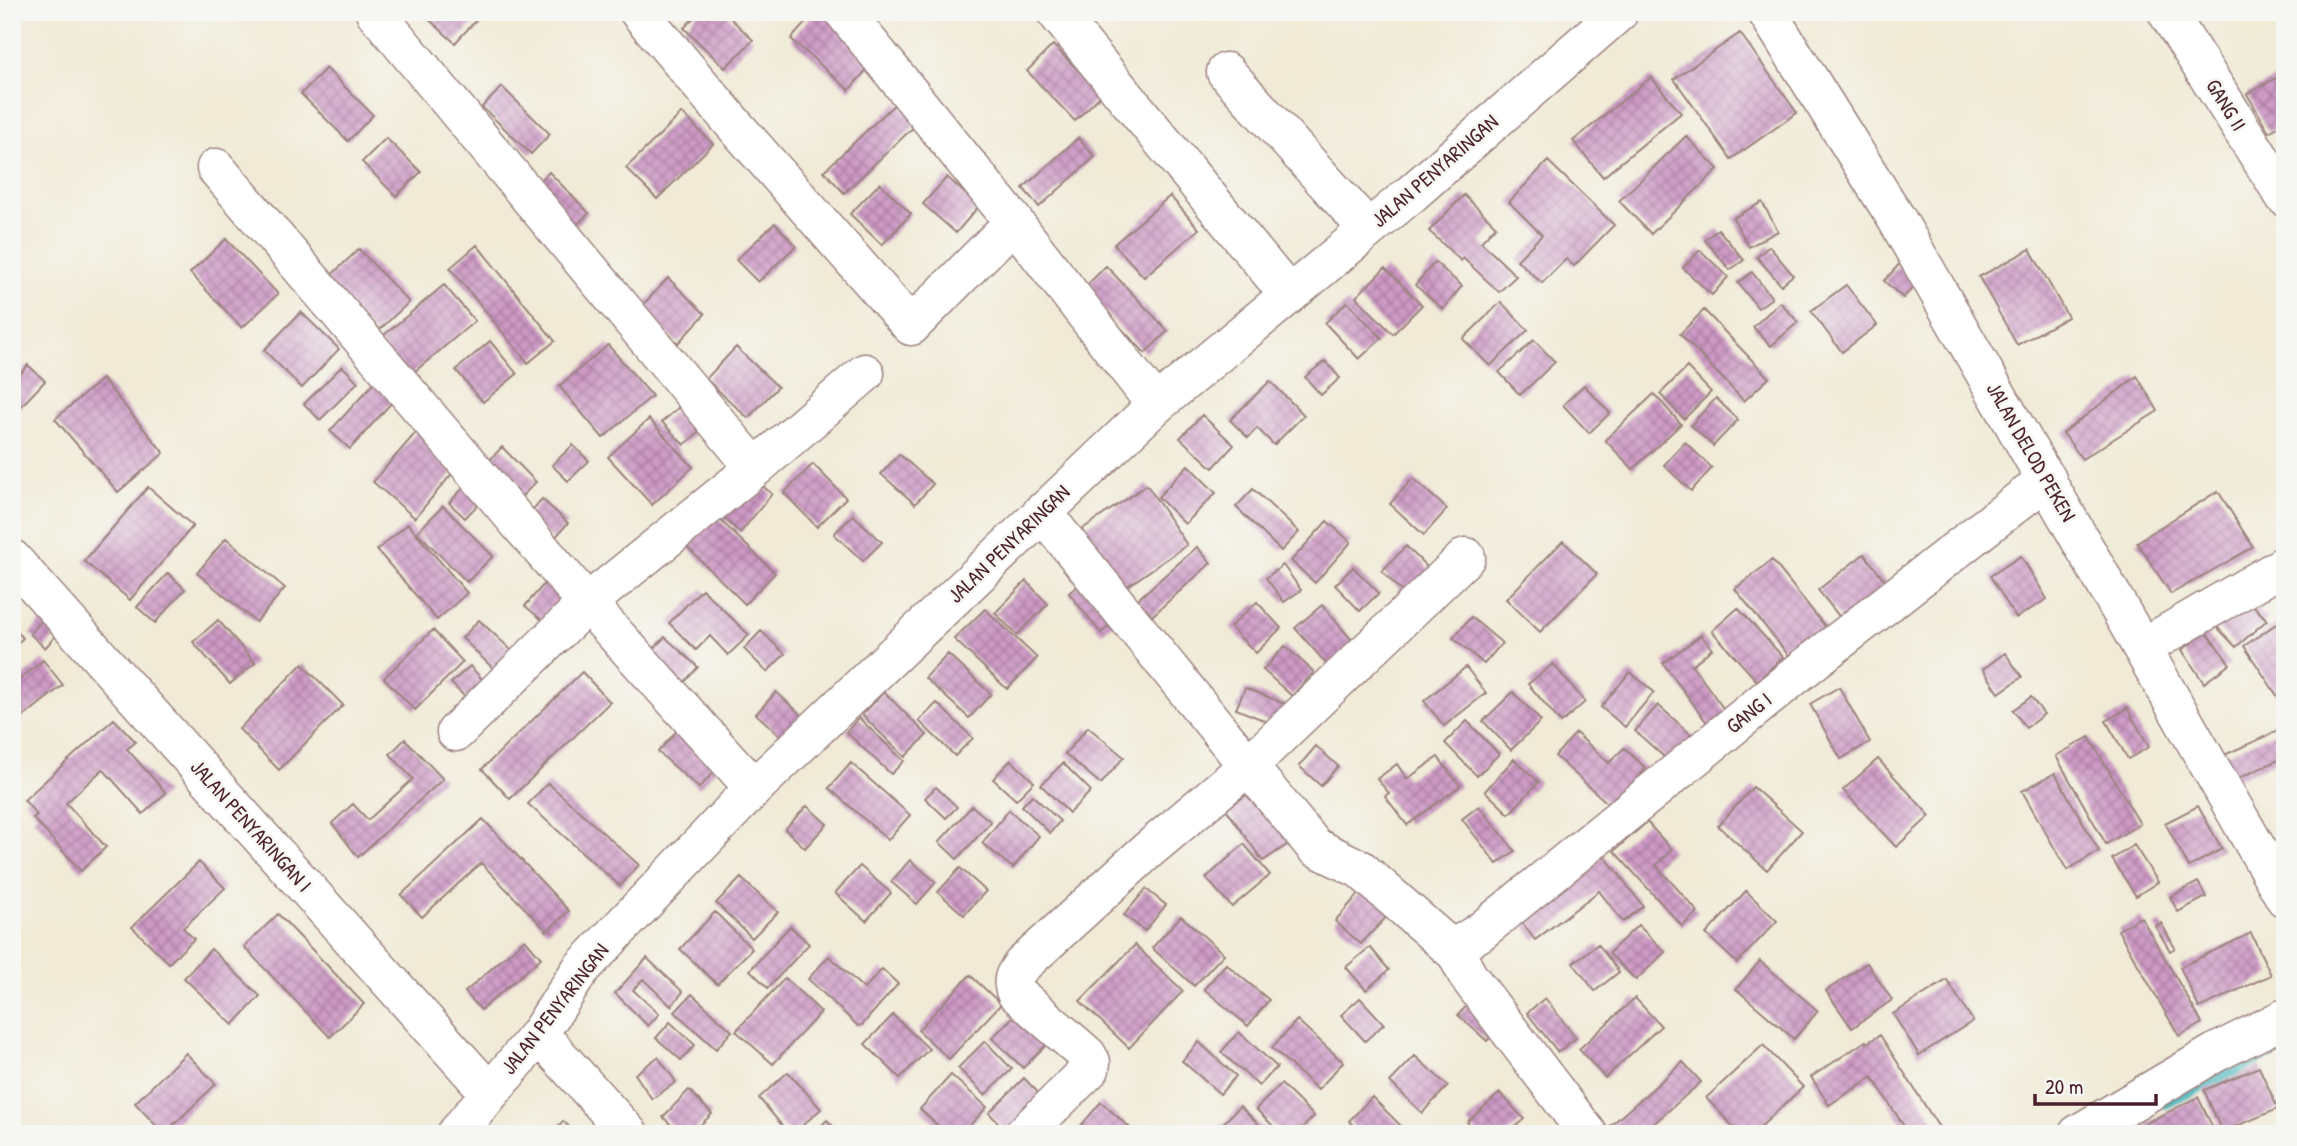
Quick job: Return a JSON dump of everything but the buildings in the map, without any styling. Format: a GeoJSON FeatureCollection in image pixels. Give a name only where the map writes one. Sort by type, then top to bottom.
{"type":"FeatureCollection","features":[{"type":"Feature","properties":{"kind":"street"},"geometry":{"type":"LineString","coordinates":[[375,12],[755,468]]}},
{"type":"Feature","properties":{"kind":"street"},"geometry":{"type":"LineString","coordinates":[[639,12],[911,326],[1014,222]]}},
{"type":"Feature","properties":{"kind":"street"},"geometry":{"type":"LineString","coordinates":[[844,12],[1014,222],[1156,405]]}},
{"type":"Feature","properties":{"kind":"street"},"geometry":{"type":"LineString","coordinates":[[1056,12],[1289,295]]}},
{"type":"Feature","properties":{"kind":"street","name":"JALAN PENYARINGAN"},"geometry":{"type":"LineString","coordinates":[[456,1134],[539,1034],[581,968],[754,788],[1156,405],[1368,229],[1619,12]]}},
{"type":"Feature","properties":{"kind":"street","name":"JALAN DELOD PEKEN"},"geometry":{"type":"LineString","coordinates":[[1767,12],[1896,218],[2285,898]]}},
{"type":"Feature","properties":{"kind":"street","name":"GANG II"},"geometry":{"type":"LineString","coordinates":[[2167,12],[2285,197]]}},
{"type":"Feature","properties":{"kind":"street"},"geometry":{"type":"LineString","coordinates":[[1226,72],[1368,229]]}},
{"type":"Feature","properties":{"kind":"street"},"geometry":{"type":"LineString","coordinates":[[216,168],[587,603],[754,788]]}},
{"type":"Feature","properties":{"kind":"street"},"geometry":{"type":"LineString","coordinates":[[456,732],[587,603],[755,468],[865,373]]}},
{"type":"Feature","properties":{"kind":"street","name":"GANG I"},"geometry":{"type":"LineString","coordinates":[[1454,951],[1797,674],[2047,479]]}},
{"type":"Feature","properties":{"kind":"street"},"geometry":{"type":"LineString","coordinates":[[1042,512],[1315,847],[1360,869],[1454,951],[1468,976],[1588,1134]]}},
{"type":"Feature","properties":{"kind":"street"},"geometry":{"type":"LineString","coordinates":[[1024,1134],[1090,1069],[1091,1062],[1087,1055],[1016,993],[1012,984],[1013,976],[1146,851],[1248,766],[1466,557]]}},
{"type":"Feature","properties":{"kind":"street","name":"JALAN PENYARINGAN I"},"geometry":{"type":"LineString","coordinates":[[12,559],[489,1093]]}},
{"type":"Feature","properties":{"kind":"street"},"geometry":{"type":"LineString","coordinates":[[2142,648],[2285,565]]}},
{"type":"Feature","properties":{"kind":"street"},"geometry":{"type":"LineString","coordinates":[[2078,1134],[2215,1053],[2285,1018]]}},
{"type":"Feature","properties":{"kind":"street"},"geometry":{"type":"LineString","coordinates":[[539,1034],[629,1134]]}},
{"type":"Feature","properties":{"kind":"waterway"},"geometry":{"type":"LineString","coordinates":[[2165,1103],[2285,1046]]}}]}
